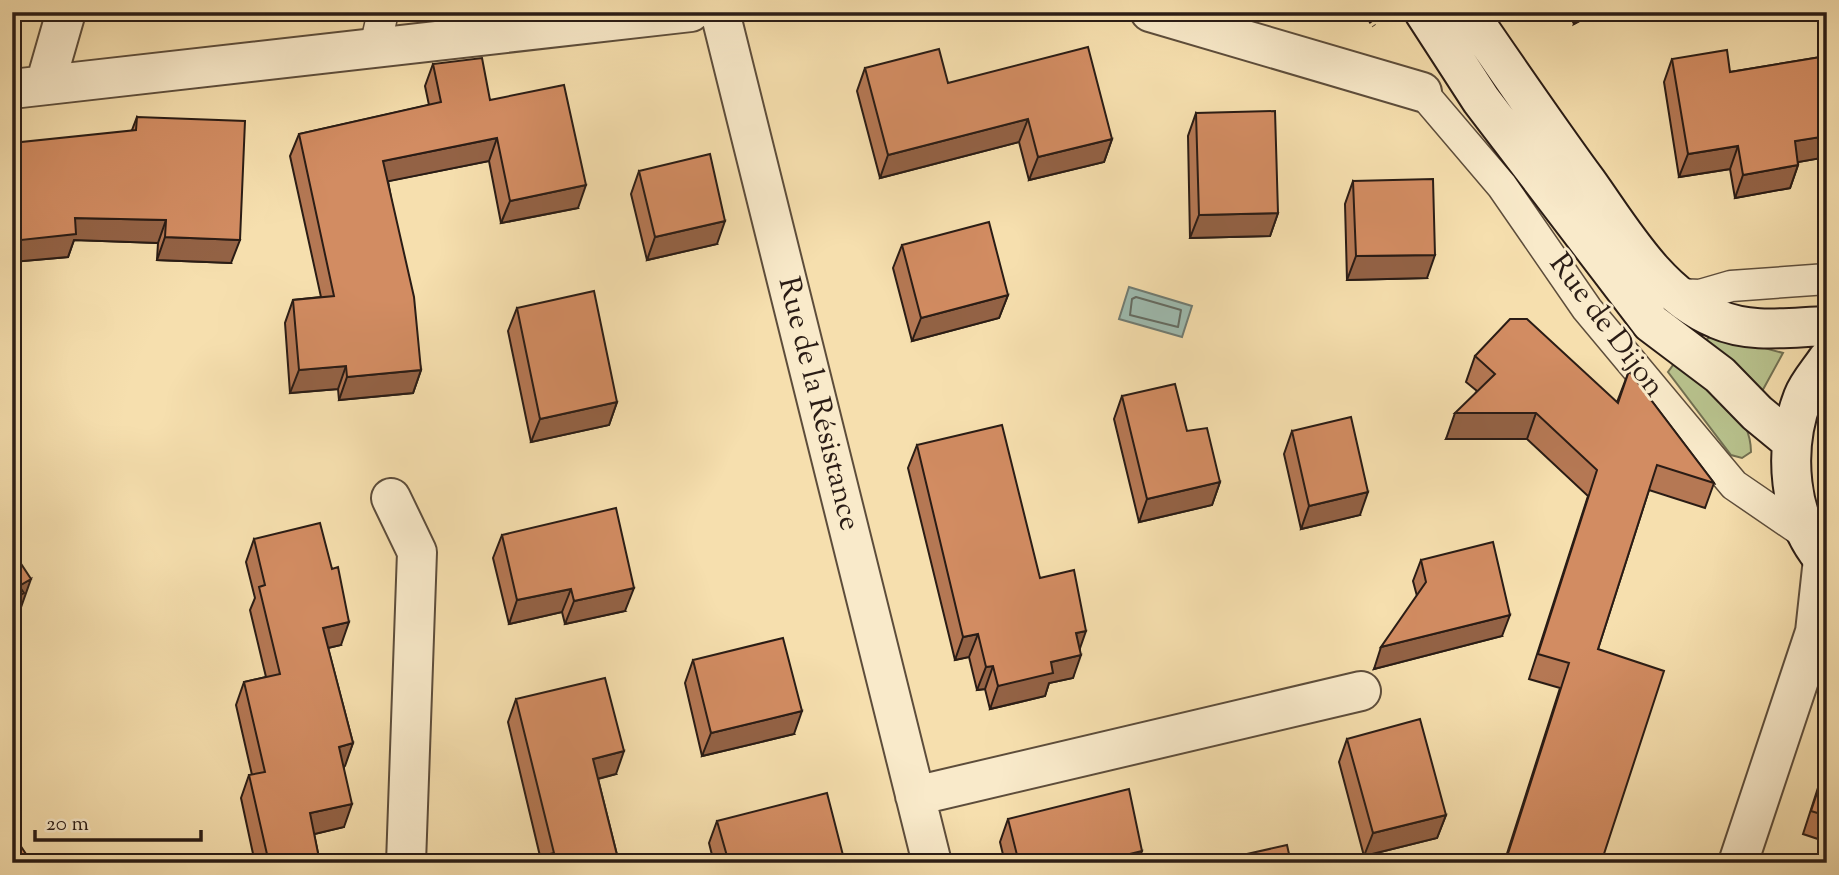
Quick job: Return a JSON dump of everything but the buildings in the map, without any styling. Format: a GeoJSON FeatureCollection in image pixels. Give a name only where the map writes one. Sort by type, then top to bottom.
{"type":"FeatureCollection","features":[{"type":"Feature","properties":{"kind":"street"},"geometry":{"type":"LineString","coordinates":[[29,87],[66,12]]}},
{"type":"Feature","properties":{"kind":"street"},"geometry":{"type":"LineString","coordinates":[[29,87],[379,30],[691,12]]}},
{"type":"Feature","properties":{"kind":"street","name":"Rue de la Résistance"},"geometry":{"type":"LineString","coordinates":[[720,12],[932,863]]}},
{"type":"Feature","properties":{"kind":"street"},"geometry":{"type":"LineString","coordinates":[[1150,12],[1422,92]]}},
{"type":"Feature","properties":{"kind":"street","name":"Rue de Dijon"},"geometry":{"type":"LineString","coordinates":[[1424,12],[1481,100],[1651,323],[1720,375],[1757,413],[1791,440]]}},
{"type":"Feature","properties":{"kind":"street"},"geometry":{"type":"LineString","coordinates":[[1468,12],[1536,113],[1646,264],[1676,294],[1716,319],[1744,328],[1827,326]]}},
{"type":"Feature","properties":{"kind":"street"},"geometry":{"type":"LineString","coordinates":[[1738,863],[1815,632],[1820,553],[1802,522],[1791,483],[1791,440],[1804,396],[1827,360]]}},
{"type":"Feature","properties":{"kind":"street"},"geometry":{"type":"LineString","coordinates":[[391,498],[417,552],[405,863]]}},
{"type":"Feature","properties":{"kind":"street"},"geometry":{"type":"LineString","coordinates":[[915,796],[1361,691]]}},
{"type":"Feature","properties":{"kind":"lane","name":"Rue de Dijon"},"geometry":{"type":"LineString","coordinates":[[1422,92],[1503,186],[1587,309],[1734,485],[1820,553]]}},
{"type":"Feature","properties":{"kind":"lane"},"geometry":{"type":"LineString","coordinates":[[1676,294],[1700,295],[1731,286],[1827,279]]}},
{"type":"Feature","properties":{"kind":"green space"},"geometry":{"type":"Polygon","coordinates":[[[1713,334],[1783,353],[1760,395],[1705,341],[1713,334]]]}},
{"type":"Feature","properties":{"kind":"green space"},"geometry":{"type":"Polygon","coordinates":[[[1676,361],[1714,388],[1736,411],[1744,423],[1751,452],[1742,458],[1731,455],[1668,372],[1676,361]]]}},
{"type":"Feature","properties":{"kind":"green space"},"geometry":{"type":"Polygon","coordinates":[[[1827,412],[1827,504],[1818,460],[1827,412]]]}},
{"type":"Feature","properties":{"kind":"water"},"geometry":{"type":"Polygon","coordinates":[[[1129,287],[1192,306],[1182,337],[1119,319],[1129,287]]]}}]}
